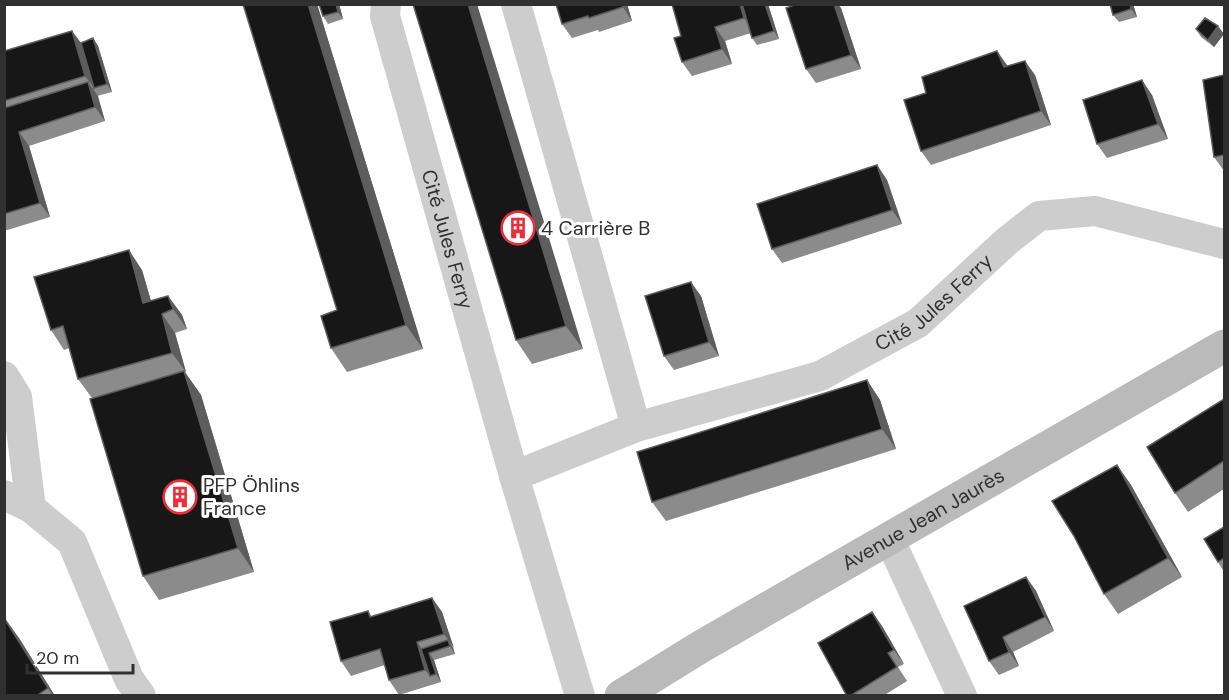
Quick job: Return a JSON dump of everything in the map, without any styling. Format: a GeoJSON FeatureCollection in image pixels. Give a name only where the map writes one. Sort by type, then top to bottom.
{"type":"FeatureCollection","features":[{"type":"Feature","properties":{"kind":"street","name":"Cité Jules Ferry"},"geometry":{"type":"LineString","coordinates":[[387,4],[386,16],[514,476],[580,696]]}},
{"type":"Feature","properties":{"kind":"street"},"geometry":{"type":"LineString","coordinates":[[516,4],[636,427]]}},
{"type":"Feature","properties":{"kind":"street","name":"Cité Jules Ferry"},"geometry":{"type":"LineString","coordinates":[[514,476],[636,427],[820,376],[918,323],[1008,241],[1039,216],[1095,211],[1224,244]]}},
{"type":"Feature","properties":{"kind":"street","name":"Avenue Jean Jaurès"},"geometry":{"type":"LineString","coordinates":[[621,696],[702,646],[1224,346]]}},
{"type":"Feature","properties":{"kind":"street"},"geometry":{"type":"LineString","coordinates":[[4,376],[17,397],[31,508]]}},
{"type":"Feature","properties":{"kind":"street"},"geometry":{"type":"LineString","coordinates":[[4,495],[31,508],[72,542],[129,680],[141,696]]}},
{"type":"Feature","properties":{"kind":"street"},"geometry":{"type":"LineString","coordinates":[[889,538],[962,696]]}},
{"type":"Feature","properties":{"kind":"building"},"geometry":{"type":"Polygon","coordinates":[[[243,4],[308,4],[406,325],[331,348],[321,316],[337,310],[243,4]]]}},
{"type":"Feature","properties":{"kind":"building"},"geometry":{"type":"Polygon","coordinates":[[[319,4],[336,4],[338,12],[323,16],[319,4]]]}},
{"type":"Feature","properties":{"kind":"building","name":"4 Carrière B"},"geometry":{"type":"Polygon","coordinates":[[[413,4],[468,4],[566,326],[516,340],[413,4]]]}},
{"type":"Feature","properties":{"kind":"building"},"geometry":{"type":"Polygon","coordinates":[[[556,4],[622,4],[623,7],[562,24],[556,4]]]}},
{"type":"Feature","properties":{"kind":"building"},"geometry":{"type":"Polygon","coordinates":[[[672,4],[740,4],[744,18],[715,27],[722,49],[682,62],[674,38],[681,36],[672,4]]]}},
{"type":"Feature","properties":{"kind":"building"},"geometry":{"type":"Polygon","coordinates":[[[742,4],[765,4],[774,31],[752,38],[742,4]]]}},
{"type":"Feature","properties":{"kind":"building"},"geometry":{"type":"Polygon","coordinates":[[[797,4],[834,4],[851,55],[806,69],[786,8],[797,4]]]}},
{"type":"Feature","properties":{"kind":"building"},"geometry":{"type":"Polygon","coordinates":[[[1110,4],[1130,4],[1131,9],[1113,15],[1110,4]]]}},
{"type":"Feature","properties":{"kind":"building"},"geometry":{"type":"Polygon","coordinates":[[[1205,18],[1218,26],[1208,40],[1196,29],[1205,18]]]}},
{"type":"Feature","properties":{"kind":"building"},"geometry":{"type":"Polygon","coordinates":[[[72,31],[85,76],[4,101],[4,51],[72,31]]]}},
{"type":"Feature","properties":{"kind":"building"},"geometry":{"type":"Polygon","coordinates":[[[93,38],[107,84],[94,88],[81,43],[93,38]]]}},
{"type":"Feature","properties":{"kind":"building"},"geometry":{"type":"Polygon","coordinates":[[[997,51],[1004,67],[1025,61],[1041,111],[921,151],[904,100],[926,93],[922,77],[997,51]]]}},
{"type":"Feature","properties":{"kind":"building"},"geometry":{"type":"Polygon","coordinates":[[[1224,75],[1224,155],[1214,157],[1203,80],[1224,75]]]}},
{"type":"Feature","properties":{"kind":"building"},"geometry":{"type":"Polygon","coordinates":[[[1142,80],[1158,124],[1097,144],[1083,100],[1142,80]]]}},
{"type":"Feature","properties":{"kind":"building"},"geometry":{"type":"Polygon","coordinates":[[[88,82],[95,107],[19,132],[40,203],[4,214],[4,108],[88,82]]]}},
{"type":"Feature","properties":{"kind":"building"},"geometry":{"type":"Polygon","coordinates":[[[877,165],[892,210],[772,249],[757,204],[877,165]]]}},
{"type":"Feature","properties":{"kind":"building"},"geometry":{"type":"Polygon","coordinates":[[[129,250],[143,303],[168,296],[173,309],[162,314],[172,353],[78,379],[63,326],[51,330],[34,277],[129,250]]]}},
{"type":"Feature","properties":{"kind":"building"},"geometry":{"type":"Polygon","coordinates":[[[691,282],[709,342],[664,356],[645,296],[691,282]]]}},
{"type":"Feature","properties":{"kind":"building","name":"PFP Öhlins France"},"geometry":{"type":"Polygon","coordinates":[[[184,371],[238,548],[143,576],[90,399],[184,371]]]}},
{"type":"Feature","properties":{"kind":"building"},"geometry":{"type":"Polygon","coordinates":[[[867,380],[882,429],[652,502],[637,452],[867,380]]]}},
{"type":"Feature","properties":{"kind":"building"},"geometry":{"type":"Polygon","coordinates":[[[1224,399],[1224,461],[1175,493],[1147,447],[1224,399]]]}},
{"type":"Feature","properties":{"kind":"building"},"geometry":{"type":"Polygon","coordinates":[[[1117,465],[1168,558],[1104,594],[1074,536],[1052,501],[1117,465]]]}},
{"type":"Feature","properties":{"kind":"building"},"geometry":{"type":"Polygon","coordinates":[[[1224,527],[1224,558],[1218,562],[1204,539],[1224,527]]]}},
{"type":"Feature","properties":{"kind":"building"},"geometry":{"type":"Polygon","coordinates":[[[1026,577],[1045,617],[1003,637],[1009,652],[989,661],[964,606],[1026,577]]]}},
{"type":"Feature","properties":{"kind":"building"},"geometry":{"type":"Polygon","coordinates":[[[432,598],[444,634],[417,642],[425,670],[389,680],[380,649],[341,661],[330,622],[368,611],[370,617],[432,598]]]}},
{"type":"Feature","properties":{"kind":"building"},"geometry":{"type":"Polygon","coordinates":[[[872,612],[894,650],[888,653],[897,667],[847,696],[818,643],[872,612]]]}},
{"type":"Feature","properties":{"kind":"building"},"geometry":{"type":"Polygon","coordinates":[[[4,618],[48,688],[36,696],[4,696],[4,618]]]}},
{"type":"Feature","properties":{"kind":"building"},"geometry":{"type":"Polygon","coordinates":[[[448,640],[450,646],[429,653],[436,674],[430,676],[421,649],[448,640]]]}},
{"type":"Feature","properties":{"kind":"place","name":"4 Carrière B"},"geometry":{"type":"Point","coordinates":[518,228]}},
{"type":"Feature","properties":{"kind":"place","name":"PFP Öhlins France"},"geometry":{"type":"Point","coordinates":[180,497]}}]}
